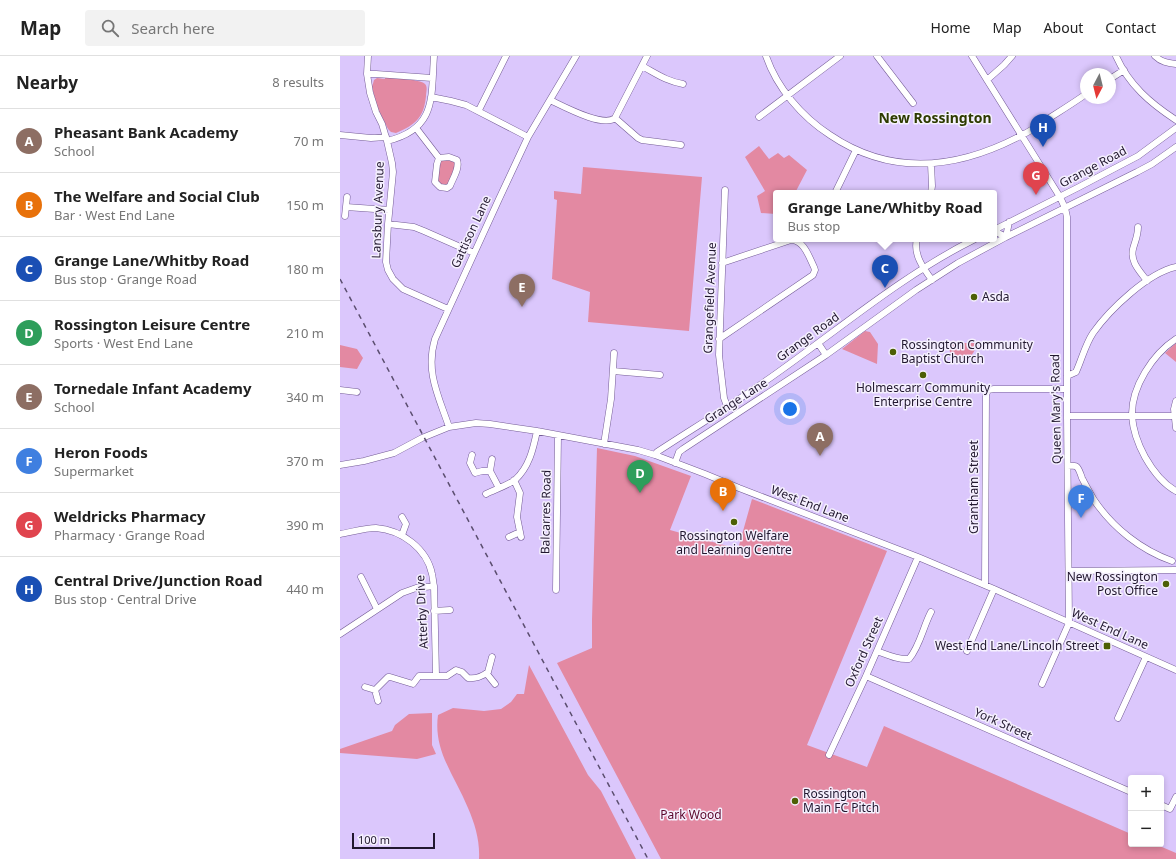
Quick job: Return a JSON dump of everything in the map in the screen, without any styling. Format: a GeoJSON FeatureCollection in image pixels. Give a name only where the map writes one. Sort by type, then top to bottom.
{"type":"FeatureCollection","features":[{"type":"Feature","properties":{"kind":"street","name":"Lansbury Avenue"},"geometry":{"type":"LineString","coordinates":[[368,56],[367,74],[370,93],[387,139],[392,162],[386,266],[393,279],[403,289],[448,309]]}},
{"type":"Feature","properties":{"kind":"street"},"geometry":{"type":"LineString","coordinates":[[340,134],[387,139],[397,137],[416,128],[425,117],[428,110],[434,56]]}},
{"type":"Feature","properties":{"kind":"street"},"geometry":{"type":"LineString","coordinates":[[479,110],[506,56]]}},
{"type":"Feature","properties":{"kind":"street","name":"Gattison Lane"},"geometry":{"type":"LineString","coordinates":[[449,427],[433,378],[431,360],[435,339],[528,137],[576,56]]}},
{"type":"Feature","properties":{"kind":"street"},"geometry":{"type":"LineString","coordinates":[[550,100],[590,118],[612,120],[615,118],[647,56]]}},
{"type":"Feature","properties":{"kind":"street"},"geometry":{"type":"LineString","coordinates":[[766,56],[778,81],[788,96],[800,110],[822,130],[856,150],[877,158],[899,163],[931,164],[959,160],[975,155],[1023,135],[1080,98]]}},
{"type":"Feature","properties":{"kind":"street"},"geometry":{"type":"LineString","coordinates":[[759,117],[840,56]]}},
{"type":"Feature","properties":{"kind":"street"},"geometry":{"type":"LineString","coordinates":[[877,56],[913,103]]}},
{"type":"Feature","properties":{"kind":"street","name":"Queen Mary's Road"},"geometry":{"type":"LineString","coordinates":[[972,56],[1023,135],[1060,196],[1065,208],[1067,223],[1069,623]]}},
{"type":"Feature","properties":{"kind":"street"},"geometry":{"type":"LineString","coordinates":[[988,80],[1012,56]]}},
{"type":"Feature","properties":{"kind":"street"},"geometry":{"type":"LineString","coordinates":[[1116,56],[1131,81],[1150,102],[1176,120]]}},
{"type":"Feature","properties":{"kind":"street"},"geometry":{"type":"LineString","coordinates":[[1155,56],[1159,60],[1166,63],[1176,64]]}},
{"type":"Feature","properties":{"kind":"street"},"geometry":{"type":"LineString","coordinates":[[642,66],[664,79],[683,84]]}},
{"type":"Feature","properties":{"kind":"street"},"geometry":{"type":"LineString","coordinates":[[1116,75],[1124,70]]}},
{"type":"Feature","properties":{"kind":"street"},"geometry":{"type":"LineString","coordinates":[[367,74],[432,78]]}},
{"type":"Feature","properties":{"kind":"street"},"geometry":{"type":"LineString","coordinates":[[430,98],[459,102],[479,110],[528,137]]}},
{"type":"Feature","properties":{"kind":"street"},"geometry":{"type":"LineString","coordinates":[[615,118],[642,140],[681,145]]}},
{"type":"Feature","properties":{"kind":"street"},"geometry":{"type":"LineString","coordinates":[[416,128],[439,158]]}},
{"type":"Feature","properties":{"kind":"street","name":"Grange Road"},"geometry":{"type":"LineString","coordinates":[[997,228],[1138,156],[1176,128]]}},
{"type":"Feature","properties":{"kind":"street","name":"Grange Lane"},"geometry":{"type":"LineString","coordinates":[[997,242],[1152,164],[1176,147]]}},
{"type":"Feature","properties":{"kind":"street"},"geometry":{"type":"LineString","coordinates":[[836,190],[856,150]]}},
{"type":"Feature","properties":{"kind":"street"},"geometry":{"type":"LineString","coordinates":[[444,156],[457,160],[458,168],[450,186],[447,188],[440,187],[436,182],[437,164],[439,158],[444,156]]}},
{"type":"Feature","properties":{"kind":"street"},"geometry":{"type":"LineString","coordinates":[[931,164],[931,190]]}},
{"type":"Feature","properties":{"kind":"street","name":"Grangefield Avenue"},"geometry":{"type":"LineString","coordinates":[[725,190],[719,339],[720,373],[726,406]]}},
{"type":"Feature","properties":{"kind":"street"},"geometry":{"type":"LineString","coordinates":[[345,216],[347,197]]}},
{"type":"Feature","properties":{"kind":"street"},"geometry":{"type":"LineString","coordinates":[[346,206],[389,210]]}},
{"type":"Feature","properties":{"kind":"street"},"geometry":{"type":"LineString","coordinates":[[997,232],[1006,237],[1009,222]]}},
{"type":"Feature","properties":{"kind":"street"},"geometry":{"type":"LineString","coordinates":[[388,224],[414,227],[474,253]]}},
{"type":"Feature","properties":{"kind":"street"},"geometry":{"type":"LineString","coordinates":[[1138,227],[1138,236],[1132,258],[1134,264],[1147,281]]}},
{"type":"Feature","properties":{"kind":"street"},"geometry":{"type":"LineString","coordinates":[[722,263],[786,242]]}},
{"type":"Feature","properties":{"kind":"street"},"geometry":{"type":"LineString","coordinates":[[719,339],[813,274],[815,270],[814,267],[799,242]]}},
{"type":"Feature","properties":{"kind":"street"},"geometry":{"type":"LineString","coordinates":[[916,242],[916,251],[923,268],[932,280]]}},
{"type":"Feature","properties":{"kind":"street","name":"Grange Road"},"geometry":{"type":"LineString","coordinates":[[654,455],[776,374],[878,298],[923,268],[951,251],[970,242]]}},
{"type":"Feature","properties":{"kind":"street","name":"Grange Lane"},"geometry":{"type":"LineString","coordinates":[[675,463],[679,452],[683,448],[826,355],[932,280],[958,263],[997,242]]}},
{"type":"Feature","properties":{"kind":"street"},"geometry":{"type":"LineString","coordinates":[[1067,376],[1076,372],[1087,345],[1101,322],[1126,298],[1147,281],[1168,269],[1176,267]]}},
{"type":"Feature","properties":{"kind":"street"},"geometry":{"type":"LineString","coordinates":[[1176,339],[1164,348],[1152,361],[1142,376],[1134,402],[1132,416],[1138,442],[1148,463],[1158,476],[1168,486],[1176,491]]}},
{"type":"Feature","properties":{"kind":"street"},"geometry":{"type":"LineString","coordinates":[[818,343],[826,355]]}},
{"type":"Feature","properties":{"kind":"street"},"geometry":{"type":"LineString","coordinates":[[604,444],[611,399],[614,353]]}},
{"type":"Feature","properties":{"kind":"street"},"geometry":{"type":"LineString","coordinates":[[613,371],[660,375]]}},
{"type":"Feature","properties":{"kind":"street","name":"Grantham Street"},"geometry":{"type":"LineString","coordinates":[[985,585],[986,395],[988,389],[1067,389]]}},
{"type":"Feature","properties":{"kind":"street"},"geometry":{"type":"LineString","coordinates":[[340,390],[357,392]]}},
{"type":"Feature","properties":{"kind":"street"},"geometry":{"type":"LineString","coordinates":[[1176,401],[1174,409],[1176,428]]}},
{"type":"Feature","properties":{"kind":"street"},"geometry":{"type":"LineString","coordinates":[[726,406],[731,417]]}},
{"type":"Feature","properties":{"kind":"street"},"geometry":{"type":"LineString","coordinates":[[1067,416],[1175,416]]}},
{"type":"Feature","properties":{"kind":"street","name":"West End Lane"},"geometry":{"type":"LineString","coordinates":[[340,465],[364,461],[394,453],[422,438],[449,427],[476,423],[537,431],[638,450],[918,557],[985,585],[1176,670]]}},
{"type":"Feature","properties":{"kind":"street"},"geometry":{"type":"LineString","coordinates":[[486,494],[514,480],[526,466],[532,455],[537,431]]}},
{"type":"Feature","properties":{"kind":"street","name":"Balcarres Road"},"geometry":{"type":"LineString","coordinates":[[556,590],[558,435]]}},
{"type":"Feature","properties":{"kind":"street"},"geometry":{"type":"LineString","coordinates":[[472,455],[470,463],[475,473],[482,470],[490,471]]}},
{"type":"Feature","properties":{"kind":"street"},"geometry":{"type":"LineString","coordinates":[[492,459],[490,471],[499,488]]}},
{"type":"Feature","properties":{"kind":"street"},"geometry":{"type":"LineString","coordinates":[[1068,466],[1077,467],[1096,503],[1118,528],[1155,555],[1172,562]]}},
{"type":"Feature","properties":{"kind":"street"},"geometry":{"type":"LineString","coordinates":[[508,537],[520,535],[517,517],[520,493],[514,480]]}},
{"type":"Feature","properties":{"kind":"street"},"geometry":{"type":"LineString","coordinates":[[402,517],[406,524],[402,535]]}},
{"type":"Feature","properties":{"kind":"street","name":"Atterby Drive"},"geometry":{"type":"LineString","coordinates":[[340,534],[376,528],[397,533],[413,543],[425,556],[432,574],[434,586],[436,675]]}},
{"type":"Feature","properties":{"kind":"street","name":"Oxford Street"},"geometry":{"type":"LineString","coordinates":[[829,755],[866,676],[918,557]]}},
{"type":"Feature","properties":{"kind":"street"},"geometry":{"type":"LineString","coordinates":[[1069,571],[1176,570]]}},
{"type":"Feature","properties":{"kind":"street"},"geometry":{"type":"LineString","coordinates":[[361,577],[377,609]]}},
{"type":"Feature","properties":{"kind":"street"},"geometry":{"type":"LineString","coordinates":[[365,584],[371,581]]}},
{"type":"Feature","properties":{"kind":"street"},"geometry":{"type":"LineString","coordinates":[[340,634],[408,590],[434,586]]}},
{"type":"Feature","properties":{"kind":"street"},"geometry":{"type":"LineString","coordinates":[[967,651],[994,589]]}},
{"type":"Feature","properties":{"kind":"street"},"geometry":{"type":"LineString","coordinates":[[434,611],[450,610]]}},
{"type":"Feature","properties":{"kind":"street"},"geometry":{"type":"LineString","coordinates":[[877,651],[895,658],[909,659],[916,648],[931,612]]}},
{"type":"Feature","properties":{"kind":"street"},"geometry":{"type":"LineString","coordinates":[[1042,684],[1069,623]]}},
{"type":"Feature","properties":{"kind":"street"},"geometry":{"type":"LineString","coordinates":[[487,674],[492,657]]}},
{"type":"Feature","properties":{"kind":"street"},"geometry":{"type":"LineString","coordinates":[[1118,718],[1146,657]]}},
{"type":"Feature","properties":{"kind":"street"},"geometry":{"type":"LineString","coordinates":[[375,690],[388,677],[413,684],[419,676],[447,676],[456,670],[472,679],[487,674]]}},
{"type":"Feature","properties":{"kind":"street"},"geometry":{"type":"LineString","coordinates":[[487,674],[495,684]]}},
{"type":"Feature","properties":{"kind":"street","name":"York Street"},"geometry":{"type":"LineString","coordinates":[[866,676],[1128,791]]}},
{"type":"Feature","properties":{"kind":"street"},"geometry":{"type":"LineString","coordinates":[[365,687],[375,690]]}},
{"type":"Feature","properties":{"kind":"street"},"geometry":{"type":"LineString","coordinates":[[375,690],[378,701]]}},
{"type":"Feature","properties":{"kind":"street"},"geometry":{"type":"LineString","coordinates":[[1164,806],[1170,809],[1176,797]]}},
{"type":"Feature","properties":{"kind":"green space"},"geometry":{"type":"Polygon","coordinates":[[[385,77],[419,81],[425,84],[427,90],[425,104],[421,115],[413,124],[396,133],[391,132],[388,129],[377,107],[372,87],[374,80],[377,78],[385,79],[385,77]]]}},
{"type":"Feature","properties":{"kind":"green space"},"geometry":{"type":"Polygon","coordinates":[[[759,146],[769,159],[778,153],[784,158],[789,155],[807,170],[797,190],[773,190],[773,214],[761,213],[757,196],[765,191],[745,157],[759,146]]]}},
{"type":"Feature","properties":{"kind":"green space"},"geometry":{"type":"Polygon","coordinates":[[[439,158],[457,160],[450,186],[444,188],[435,178],[439,158]]]}},
{"type":"Feature","properties":{"kind":"green space"},"geometry":{"type":"Polygon","coordinates":[[[583,167],[702,177],[689,331],[588,322],[590,292],[552,279],[557,200],[554,199],[554,191],[581,194],[583,167]]]}},
{"type":"Feature","properties":{"kind":"green space"},"geometry":{"type":"Polygon","coordinates":[[[865,331],[870,332],[878,344],[877,364],[842,349],[865,331]]]}},
{"type":"Feature","properties":{"kind":"green space"},"geometry":{"type":"Polygon","coordinates":[[[948,343],[976,343],[973,353],[967,358],[963,358],[950,352],[948,343]]]}},
{"type":"Feature","properties":{"kind":"green space"},"geometry":{"type":"Polygon","coordinates":[[[1176,343],[1176,362],[1165,353],[1176,343]]]}},
{"type":"Feature","properties":{"kind":"green space"},"geometry":{"type":"Polygon","coordinates":[[[340,345],[357,349],[363,358],[357,369],[340,367],[340,345]]]}},
{"type":"Feature","properties":{"kind":"green space","name":"Park Wood"},"geometry":{"type":"Polygon","coordinates":[[[597,448],[635,456],[691,476],[670,530],[738,549],[752,499],[887,551],[807,745],[867,767],[884,726],[1128,833],[1128,847],[1162,847],[1176,853],[1176,859],[661,859],[557,663],[592,648],[597,448]]]}},
{"type":"Feature","properties":{"kind":"green space"},"geometry":{"type":"Polygon","coordinates":[[[529,665],[588,775],[601,791],[636,859],[479,859],[478,839],[473,820],[442,752],[437,728],[438,715],[453,708],[484,711],[501,709],[511,702],[517,694],[524,694],[529,665]]]}},
{"type":"Feature","properties":{"kind":"green space"},"geometry":{"type":"Polygon","coordinates":[[[432,713],[432,745],[436,754],[417,759],[340,753],[340,749],[392,731],[395,725],[409,714],[432,713]]]}},
{"type":"Feature","properties":{"kind":"railway"},"geometry":{"type":"LineString","coordinates":[[340,279],[648,859]]}},
{"type":"Feature","properties":{"kind":"place","name":"Central Drive/Junction Road"},"geometry":{"type":"Point","coordinates":[1043,147]}},
{"type":"Feature","properties":{"kind":"place","name":"Weldricks Pharmacy"},"geometry":{"type":"Point","coordinates":[1036,195]}},
{"type":"Feature","properties":{"kind":"place","name":"Grange Lane/Whitby Road"},"geometry":{"type":"Point","coordinates":[885,288]}},
{"type":"Feature","properties":{"kind":"place","name":"Asda"},"geometry":{"type":"Point","coordinates":[974,297]}},
{"type":"Feature","properties":{"kind":"place","name":"Tornedale Infant Academy"},"geometry":{"type":"Point","coordinates":[522,307]}},
{"type":"Feature","properties":{"kind":"place","name":"Rossington Community Baptist Church"},"geometry":{"type":"Point","coordinates":[893,352]}},
{"type":"Feature","properties":{"kind":"place","name":"Holmescarr Community Enterprise Centre"},"geometry":{"type":"Point","coordinates":[923,375]}},
{"type":"Feature","properties":{"kind":"place","name":"Pheasant Bank Academy"},"geometry":{"type":"Point","coordinates":[820,456]}},
{"type":"Feature","properties":{"kind":"place","name":"Rossington Leisure Centre"},"geometry":{"type":"Point","coordinates":[640,493]}},
{"type":"Feature","properties":{"kind":"place","name":"The Welfare and Social Club"},"geometry":{"type":"Point","coordinates":[723,511]}},
{"type":"Feature","properties":{"kind":"place","name":"Heron Foods"},"geometry":{"type":"Point","coordinates":[1081,518]}},
{"type":"Feature","properties":{"kind":"place","name":"Rossington Welfare and Learning Centre"},"geometry":{"type":"Point","coordinates":[734,522]}},
{"type":"Feature","properties":{"kind":"place","name":"New Rossington Post Office"},"geometry":{"type":"Point","coordinates":[1166,584]}},
{"type":"Feature","properties":{"kind":"place","name":"West End Lane/Lincoln Street"},"geometry":{"type":"Point","coordinates":[1107,646]}},
{"type":"Feature","properties":{"kind":"place","name":"Rossington Main FC Pitch"},"geometry":{"type":"Point","coordinates":[795,801]}},
{"type":"Feature","properties":{"kind":"district","name":"New Rossington"},"geometry":{"type":"Point","coordinates":[935,118]}}]}
